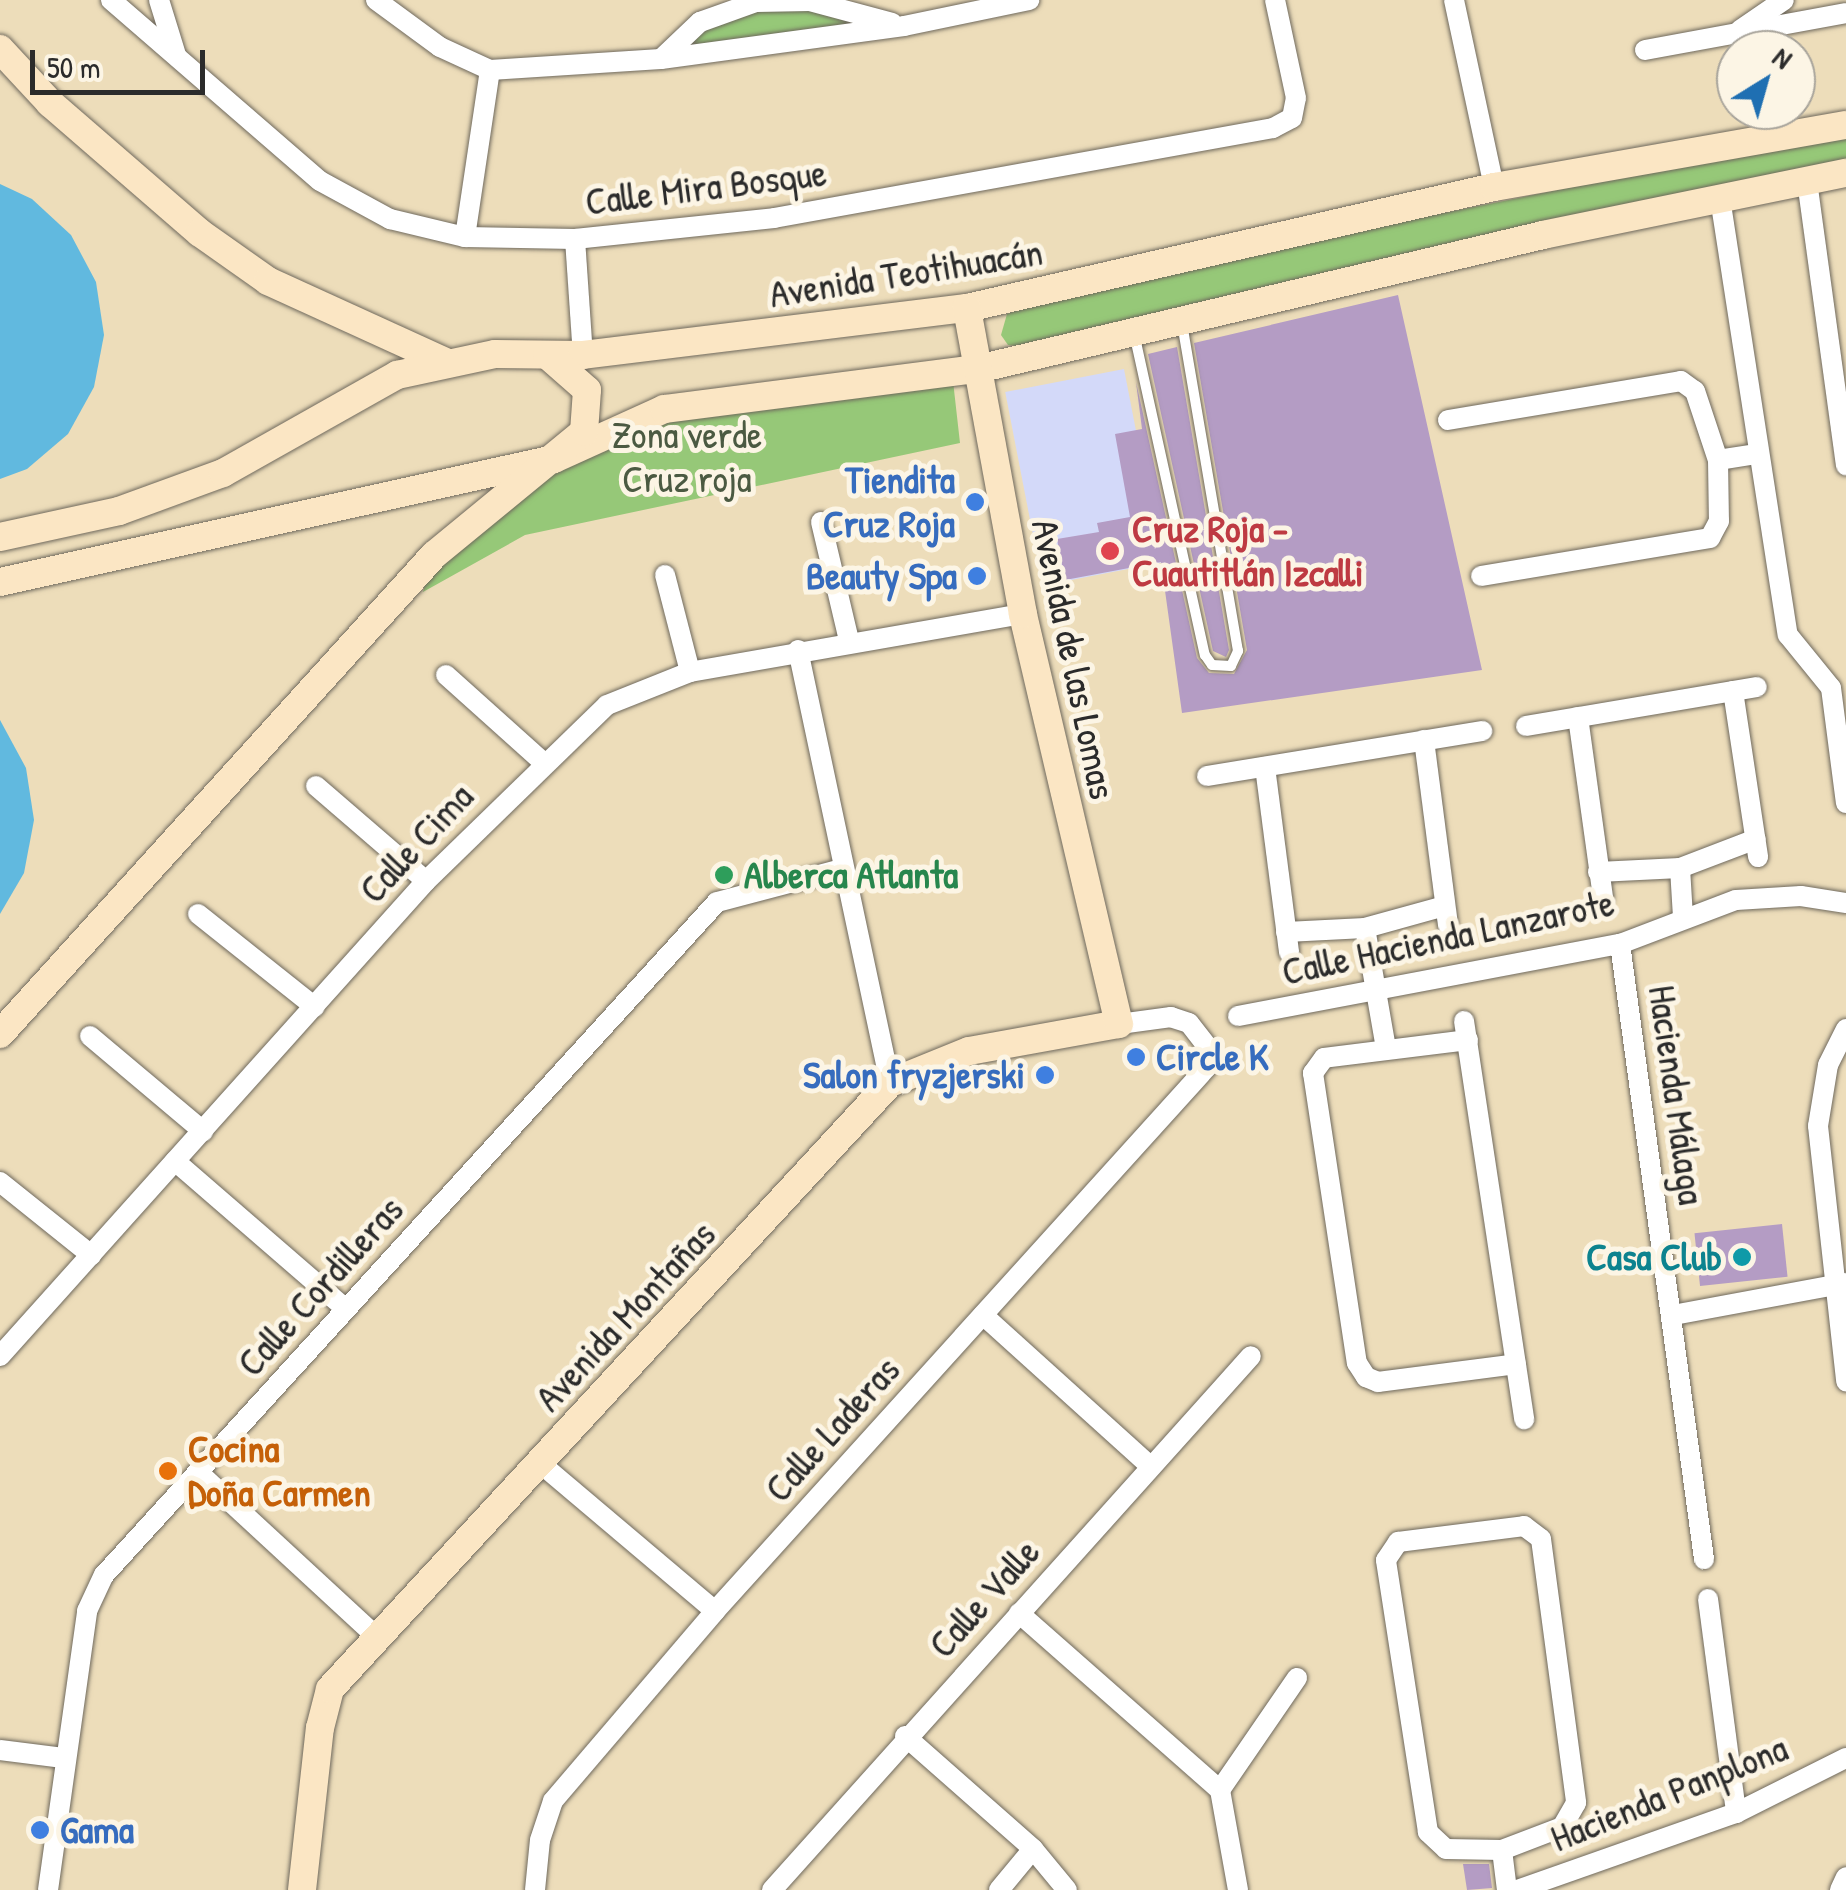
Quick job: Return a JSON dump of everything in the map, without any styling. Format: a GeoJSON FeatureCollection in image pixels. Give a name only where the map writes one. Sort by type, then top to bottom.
{"type":"FeatureCollection","features":[{"type":"Feature","properties":{"kind":"main road"},"geometry":{"type":"LineString","coordinates":[[0,50],[50,103],[200,233],[254,272],[352,324],[449,364]]}},
{"type":"Feature","properties":{"kind":"main road","name":"Avenida Teotihuacán"},"geometry":{"type":"LineString","coordinates":[[0,537],[119,511],[224,473],[398,374],[496,354],[582,355],[966,308],[1494,187],[1846,126]]}},
{"type":"Feature","properties":{"kind":"main road"},"geometry":{"type":"LineString","coordinates":[[0,582],[554,459],[664,409],[978,369],[1720,198],[1846,173]]}},
{"type":"Feature","properties":{"kind":"main road","name":"Avenida de las Lomas"},"geometry":{"type":"LineString","coordinates":[[966,308],[1022,614],[1119,1024]]}},
{"type":"Feature","properties":{"kind":"main road"},"geometry":{"type":"LineString","coordinates":[[0,1034],[434,555],[584,432],[590,412],[579,380],[547,355]]}},
{"type":"Feature","properties":{"kind":"main road","name":"Avenida Montañas"},"geometry":{"type":"LineString","coordinates":[[302,1890],[320,1728],[330,1689],[890,1083],[969,1052],[1119,1024]]}},
{"type":"Feature","properties":{"kind":"street","name":"Calle Mira Bosque"},"geometry":{"type":"LineString","coordinates":[[111,0],[320,180],[390,220],[465,237],[575,239],[774,218],[1273,128],[1292,118],[1296,98],[1275,0]]}},
{"type":"Feature","properties":{"kind":"street"},"geometry":{"type":"LineString","coordinates":[[160,0],[177,57]]}},
{"type":"Feature","properties":{"kind":"street"},"geometry":{"type":"LineString","coordinates":[[376,0],[440,47],[490,70],[661,59],[904,26],[1030,0]]}},
{"type":"Feature","properties":{"kind":"street"},"geometry":{"type":"LineString","coordinates":[[1454,0],[1494,187]]}},
{"type":"Feature","properties":{"kind":"street"},"geometry":{"type":"LineString","coordinates":[[1739,30],[1784,0]]}},
{"type":"Feature","properties":{"kind":"street"},"geometry":{"type":"LineString","coordinates":[[661,59],[700,22],[756,2],[810,1],[904,26]]}},
{"type":"Feature","properties":{"kind":"street"},"geometry":{"type":"LineString","coordinates":[[1760,30],[1846,13]]}},
{"type":"Feature","properties":{"kind":"street"},"geometry":{"type":"LineString","coordinates":[[1645,50],[1716,38]]}},
{"type":"Feature","properties":{"kind":"street"},"geometry":{"type":"LineString","coordinates":[[465,237],[490,70]]}},
{"type":"Feature","properties":{"kind":"street"},"geometry":{"type":"LineString","coordinates":[[1807,181],[1846,465]]}},
{"type":"Feature","properties":{"kind":"street"},"geometry":{"type":"LineString","coordinates":[[1720,198],[1756,454],[1788,635],[1830,688],[1846,802]]}},
{"type":"Feature","properties":{"kind":"street"},"geometry":{"type":"LineString","coordinates":[[575,239],[582,355]]}},
{"type":"Feature","properties":{"kind":"street"},"geometry":{"type":"LineString","coordinates":[[1448,420],[1681,381],[1695,391],[1718,460],[1719,521],[1710,538],[1480,576]]}},
{"type":"Feature","properties":{"kind":"street"},"geometry":{"type":"LineString","coordinates":[[1718,460],[1756,454]]}},
{"type":"Feature","properties":{"kind":"street"},"geometry":{"type":"LineString","coordinates":[[821,522],[849,640]]}},
{"type":"Feature","properties":{"kind":"street"},"geometry":{"type":"LineString","coordinates":[[665,576],[690,672]]}},
{"type":"Feature","properties":{"kind":"street","name":"Calle Cima"},"geometry":{"type":"LineString","coordinates":[[0,1356],[426,881],[542,762],[608,705],[690,672],[849,640],[1022,614]]}},
{"type":"Feature","properties":{"kind":"street"},"geometry":{"type":"LineString","coordinates":[[798,650],[890,1083]]}},
{"type":"Feature","properties":{"kind":"street"},"geometry":{"type":"LineString","coordinates":[[446,675],[542,762]]}},
{"type":"Feature","properties":{"kind":"street"},"geometry":{"type":"LineString","coordinates":[[1526,726],[1757,687]]}},
{"type":"Feature","properties":{"kind":"street"},"geometry":{"type":"LineString","coordinates":[[1598,872],[1680,868],[1757,848],[1733,691]]}},
{"type":"Feature","properties":{"kind":"street"},"geometry":{"type":"LineString","coordinates":[[1578,717],[1602,898]]}},
{"type":"Feature","properties":{"kind":"street"},"geometry":{"type":"LineString","coordinates":[[1207,776],[1482,731]]}},
{"type":"Feature","properties":{"kind":"street"},"geometry":{"type":"LineString","coordinates":[[1265,767],[1288,942],[1446,915],[1424,740]]}},
{"type":"Feature","properties":{"kind":"street"},"geometry":{"type":"LineString","coordinates":[[316,786],[426,881]]}},
{"type":"Feature","properties":{"kind":"street","name":"Calle Cordilleras"},"geometry":{"type":"LineString","coordinates":[[48,1890],[63,1758],[87,1612],[104,1575],[717,902],[842,868]]}},
{"type":"Feature","properties":{"kind":"street"},"geometry":{"type":"LineString","coordinates":[[1680,868],[1683,917]]}},
{"type":"Feature","properties":{"kind":"street","name":"Calle Hacienda Lanzarote"},"geometry":{"type":"LineString","coordinates":[[1238,1016],[1620,944],[1736,900],[1801,896],[1846,903]]}},
{"type":"Feature","properties":{"kind":"street"},"geometry":{"type":"LineString","coordinates":[[198,914],[315,1007]]}},
{"type":"Feature","properties":{"kind":"street"},"geometry":{"type":"LineString","coordinates":[[1365,928],[1386,1048]]}},
{"type":"Feature","properties":{"kind":"street","name":"Hacienda Málaga"},"geometry":{"type":"LineString","coordinates":[[1620,944],[1674,1315],[1704,1559]]}},
{"type":"Feature","properties":{"kind":"street","name":"Avenida Montañas"},"geometry":{"type":"LineString","coordinates":[[1119,1024],[1171,1017],[1204,1034]]}},
{"type":"Feature","properties":{"kind":"street"},"geometry":{"type":"LineString","coordinates":[[1846,1029],[1828,1065],[1818,1126],[1840,1283],[1846,1381]]}},
{"type":"Feature","properties":{"kind":"street"},"geometry":{"type":"LineString","coordinates":[[1516,1364],[1378,1382],[1357,1363],[1313,1073],[1324,1058],[1466,1031],[1516,1364],[1524,1420]]}},
{"type":"Feature","properties":{"kind":"street","name":"Calle Laderas"},"geometry":{"type":"LineString","coordinates":[[535,1890],[540,1840],[553,1801],[714,1611],[1207,1067],[1204,1034]]}},
{"type":"Feature","properties":{"kind":"street"},"geometry":{"type":"LineString","coordinates":[[90,1036],[204,1131]]}},
{"type":"Feature","properties":{"kind":"street"},"geometry":{"type":"LineString","coordinates":[[175,1161],[346,1309]]}},
{"type":"Feature","properties":{"kind":"street"},"geometry":{"type":"LineString","coordinates":[[0,1182],[91,1256]]}},
{"type":"Feature","properties":{"kind":"street"},"geometry":{"type":"LineString","coordinates":[[1674,1315],[1840,1283]]}},
{"type":"Feature","properties":{"kind":"street"},"geometry":{"type":"LineString","coordinates":[[983,1315],[1149,1465]]}},
{"type":"Feature","properties":{"kind":"street","name":"Calle Valle"},"geometry":{"type":"LineString","coordinates":[[772,1890],[905,1736],[1251,1356]]}},
{"type":"Feature","properties":{"kind":"street"},"geometry":{"type":"LineString","coordinates":[[540,1464],[714,1611]]}},
{"type":"Feature","properties":{"kind":"street"},"geometry":{"type":"LineString","coordinates":[[200,1473],[377,1637]]}},
{"type":"Feature","properties":{"kind":"street"},"geometry":{"type":"LineString","coordinates":[[1524,1526],[1541,1540],[1576,1803],[1562,1827],[1502,1850],[1446,1849],[1428,1832],[1386,1560],[1398,1542],[1524,1526]]}},
{"type":"Feature","properties":{"kind":"street"},"geometry":{"type":"LineString","coordinates":[[1708,1599],[1736,1813]]}},
{"type":"Feature","properties":{"kind":"street"},"geometry":{"type":"LineString","coordinates":[[1019,1613],[1220,1790],[1238,1890]]}},
{"type":"Feature","properties":{"kind":"street"},"geometry":{"type":"LineString","coordinates":[[1220,1790],[1298,1678]]}},
{"type":"Feature","properties":{"kind":"street"},"geometry":{"type":"LineString","coordinates":[[905,1736],[1033,1849],[1067,1890]]}},
{"type":"Feature","properties":{"kind":"street"},"geometry":{"type":"LineString","coordinates":[[0,1750],[63,1758]]}},
{"type":"Feature","properties":{"kind":"street","name":"Hacienda Panplona"},"geometry":{"type":"LineString","coordinates":[[1517,1890],[1736,1813],[1846,1758]]}},
{"type":"Feature","properties":{"kind":"street"},"geometry":{"type":"LineString","coordinates":[[999,1890],[1033,1849]]}},
{"type":"Feature","properties":{"kind":"street"},"geometry":{"type":"LineString","coordinates":[[1502,1850],[1507,1890]]}},
{"type":"Feature","properties":{"kind":"street"},"geometry":{"type":"LineString","coordinates":[[1840,1890],[1846,1877]]}},
{"type":"Feature","properties":{"kind":"lane"},"geometry":{"type":"LineString","coordinates":[[1134,332],[1204,655],[1212,665],[1231,666],[1238,651],[1182,320]]}},
{"type":"Feature","properties":{"kind":"shaded area"},"geometry":{"type":"Polygon","coordinates":[[[1124,369],[1162,562],[1043,585],[1005,392],[1124,369]]]}},
{"type":"Feature","properties":{"kind":"green space"},"geometry":{"type":"Polygon","coordinates":[[[810,5],[882,26],[673,53],[726,12],[810,5]]]}},
{"type":"Feature","properties":{"kind":"green space"},"geometry":{"type":"Polygon","coordinates":[[[1846,132],[1846,168],[1024,347],[1008,345],[1001,335],[1007,314],[1022,308],[1409,220],[1846,132]]]}},
{"type":"Feature","properties":{"kind":"green space","name":"Zona verde Cruz roja"},"geometry":{"type":"Polygon","coordinates":[[[953,381],[960,443],[525,535],[423,592],[428,573],[554,459],[670,416],[953,381]]]}},
{"type":"Feature","properties":{"kind":"water"},"geometry":{"type":"Polygon","coordinates":[[[0,184],[32,199],[71,235],[96,282],[104,335],[94,387],[68,434],[27,469],[0,479],[0,184]]]}},
{"type":"Feature","properties":{"kind":"water"},"geometry":{"type":"Polygon","coordinates":[[[0,720],[26,768],[34,820],[24,873],[0,914],[0,720]]]}},
{"type":"Feature","properties":{"kind":"building"},"geometry":{"type":"Polygon","coordinates":[[[1398,295],[1482,670],[1182,713],[1161,562],[1065,580],[1057,539],[1099,532],[1097,523],[1130,517],[1115,434],[1142,429],[1136,382],[1197,658],[1209,673],[1234,674],[1247,650],[1194,343],[1398,295]]]}},
{"type":"Feature","properties":{"kind":"building"},"geometry":{"type":"Polygon","coordinates":[[[1177,347],[1229,650],[1226,657],[1213,651],[1148,354],[1177,347]]]}},
{"type":"Feature","properties":{"kind":"building","name":"Casa Club"},"geometry":{"type":"Polygon","coordinates":[[[1782,1224],[1788,1277],[1700,1286],[1694,1233],[1782,1224]]]}},
{"type":"Feature","properties":{"kind":"building"},"geometry":{"type":"Polygon","coordinates":[[[1463,1864],[1489,1864],[1492,1888],[1467,1890],[1463,1864]]]}},
{"type":"Feature","properties":{"kind":"place","name":"Tiendita Cruz Roja"},"geometry":{"type":"Point","coordinates":[975,502]}},
{"type":"Feature","properties":{"kind":"place","name":"Cruz Roja - Cuautitlán Izcalli"},"geometry":{"type":"Point","coordinates":[1110,551]}},
{"type":"Feature","properties":{"kind":"place","name":"Beauty Spa"},"geometry":{"type":"Point","coordinates":[977,576]}},
{"type":"Feature","properties":{"kind":"place","name":"Alberca Atlanta"},"geometry":{"type":"Point","coordinates":[724,875]}},
{"type":"Feature","properties":{"kind":"place","name":"Circle K"},"geometry":{"type":"Point","coordinates":[1136,1057]}},
{"type":"Feature","properties":{"kind":"place","name":"Salon fryzjerski"},"geometry":{"type":"Point","coordinates":[1045,1075]}},
{"type":"Feature","properties":{"kind":"place","name":"Casa Club"},"geometry":{"type":"Point","coordinates":[1742,1257]}},
{"type":"Feature","properties":{"kind":"place","name":"Cocina Doña Carmen"},"geometry":{"type":"Point","coordinates":[168,1471]}},
{"type":"Feature","properties":{"kind":"place","name":"Gama"},"geometry":{"type":"Point","coordinates":[40,1830]}}]}
